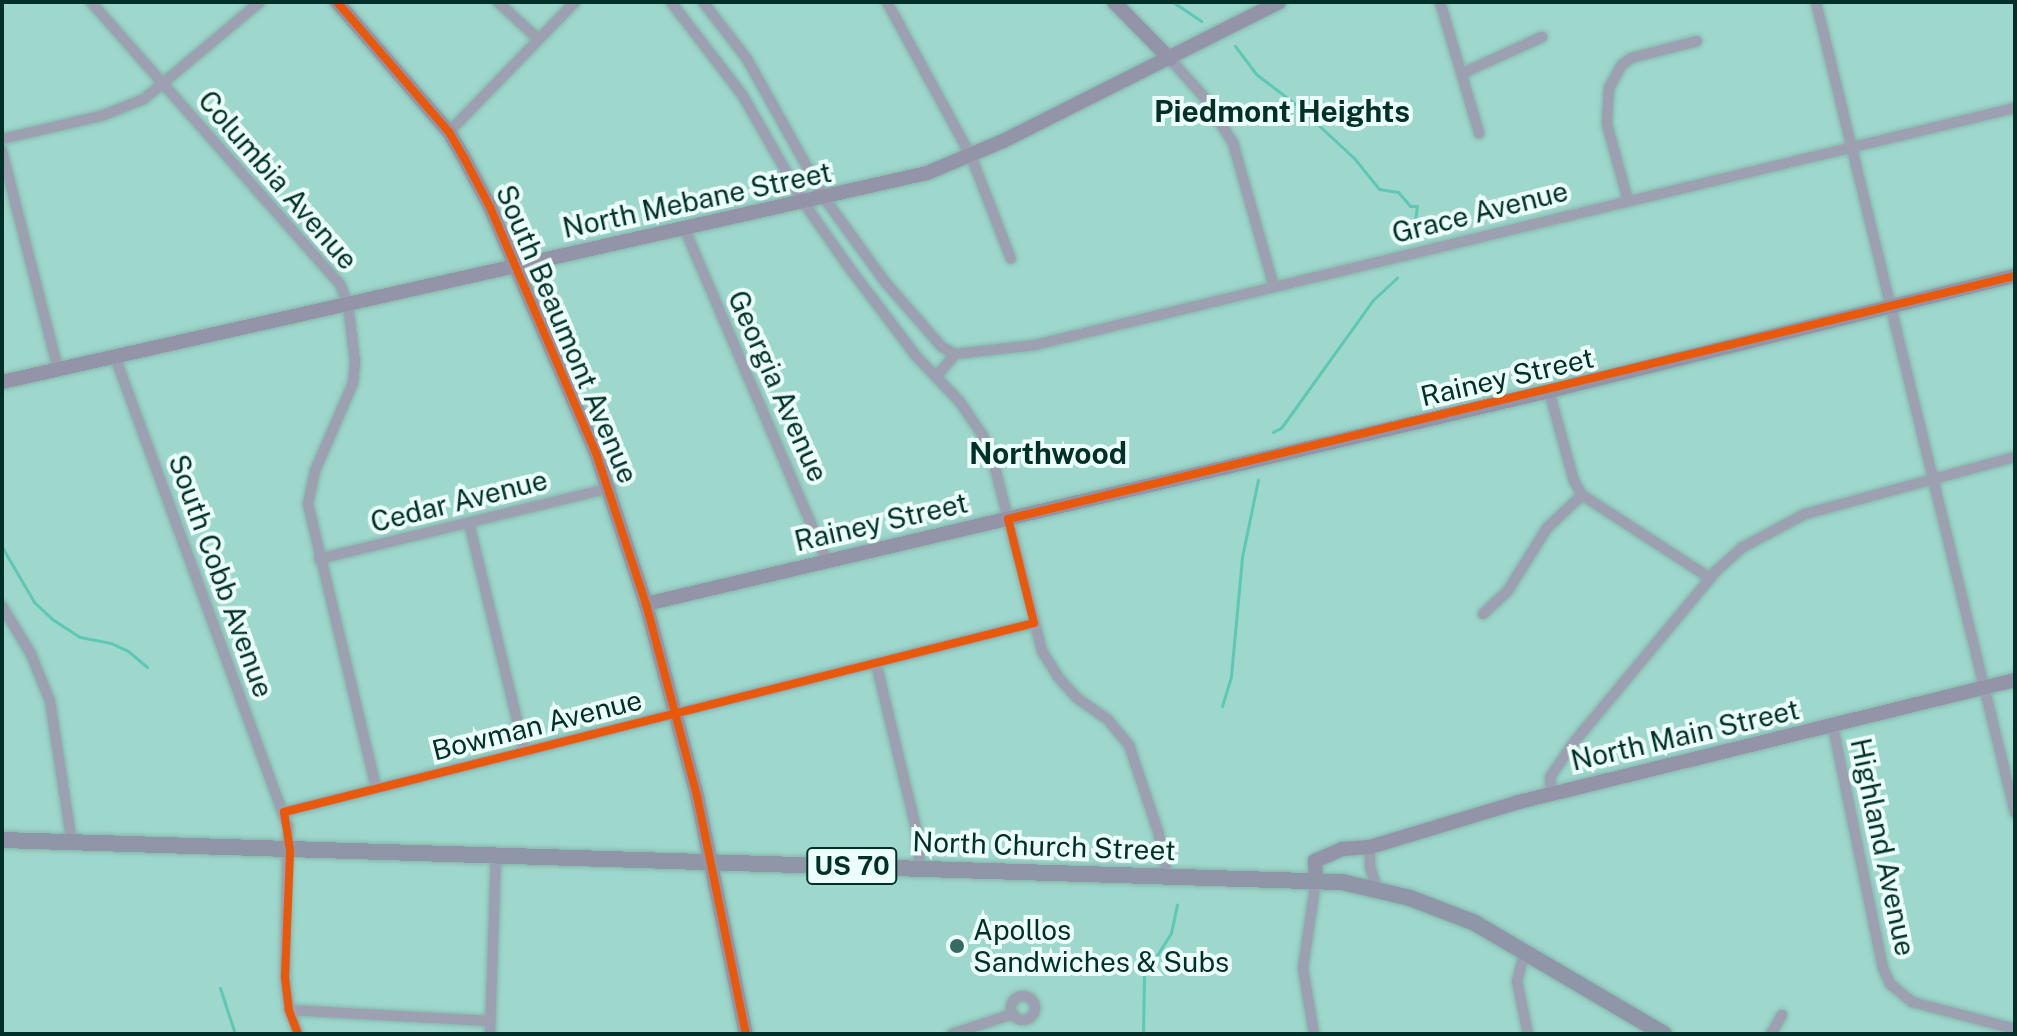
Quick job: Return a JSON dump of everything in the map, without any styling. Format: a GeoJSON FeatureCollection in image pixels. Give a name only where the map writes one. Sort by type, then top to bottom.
{"type":"FeatureCollection","features":[{"type":"Feature","properties":{"kind":"main road","name":"North Church Street"},"geometry":{"type":"LineString","coordinates":[[2,840],[1316,880],[1377,889],[1473,922],[1664,1034]]}},
{"type":"Feature","properties":{"kind":"street","name":"Columbia Avenue"},"geometry":{"type":"LineString","coordinates":[[91,2],[340,284],[348,305],[355,361],[353,383],[315,471],[309,495],[310,521],[376,787]]}},
{"type":"Feature","properties":{"kind":"street"},"geometry":{"type":"LineString","coordinates":[[2,139],[101,116],[144,99],[260,2]]}},
{"type":"Feature","properties":{"kind":"street","name":"South Beaumont Avenue"},"geometry":{"type":"LineString","coordinates":[[337,2],[449,132],[484,195],[610,488],[646,604],[711,863],[746,1034]]}},
{"type":"Feature","properties":{"kind":"street"},"geometry":{"type":"LineString","coordinates":[[498,2],[538,39]]}},
{"type":"Feature","properties":{"kind":"street"},"geometry":{"type":"LineString","coordinates":[[449,132],[575,2]]}},
{"type":"Feature","properties":{"kind":"street"},"geometry":{"type":"LineString","coordinates":[[671,2],[743,96],[804,203],[884,314],[960,402],[983,436],[1042,651],[1058,677],[1077,698],[1108,720],[1129,745],[1158,831],[1168,876]]}},
{"type":"Feature","properties":{"kind":"street"},"geometry":{"type":"LineString","coordinates":[[703,2],[747,59],[825,199],[885,282],[942,347],[955,354],[936,377]]}},
{"type":"Feature","properties":{"kind":"street"},"geometry":{"type":"LineString","coordinates":[[887,2],[971,156],[1011,259]]}},
{"type":"Feature","properties":{"kind":"street"},"geometry":{"type":"LineString","coordinates":[[1114,2],[1204,97],[1233,143],[1274,287]]}},
{"type":"Feature","properties":{"kind":"street","name":"North Mebane Street"},"geometry":{"type":"LineString","coordinates":[[2,382],[916,177],[971,156],[1279,2]]}},
{"type":"Feature","properties":{"kind":"street"},"geometry":{"type":"LineString","coordinates":[[1440,2],[1479,133]]}},
{"type":"Feature","properties":{"kind":"street"},"geometry":{"type":"LineString","coordinates":[[1816,2],[2015,813]]}},
{"type":"Feature","properties":{"kind":"street"},"geometry":{"type":"LineString","coordinates":[[1463,73],[1542,37]]}},
{"type":"Feature","properties":{"kind":"street"},"geometry":{"type":"LineString","coordinates":[[1628,201],[1607,124],[1609,88],[1622,65],[1631,58],[1697,41]]}},
{"type":"Feature","properties":{"kind":"street","name":"Grace Avenue"},"geometry":{"type":"LineString","coordinates":[[955,354],[1035,345],[2015,108]]}},
{"type":"Feature","properties":{"kind":"street"},"geometry":{"type":"LineString","coordinates":[[2,151],[58,369]]}},
{"type":"Feature","properties":{"kind":"street","name":"Georgia Avenue"},"geometry":{"type":"LineString","coordinates":[[685,230],[827,562]]}},
{"type":"Feature","properties":{"kind":"street","name":"Rainey Street"},"geometry":{"type":"LineString","coordinates":[[646,604],[1549,391],[2015,276]]}},
{"type":"Feature","properties":{"kind":"street","name":"South Cobb Avenue"},"geometry":{"type":"LineString","coordinates":[[115,357],[284,812],[290,850],[285,977],[289,1010],[298,1034]]}},
{"type":"Feature","properties":{"kind":"street"},"geometry":{"type":"LineString","coordinates":[[1549,391],[1574,481],[1582,495],[1710,578]]}},
{"type":"Feature","properties":{"kind":"street"},"geometry":{"type":"LineString","coordinates":[[1551,794],[1550,777],[1562,758],[1710,578],[1743,547],[1781,524],[1934,477],[2015,457]]}},
{"type":"Feature","properties":{"kind":"street","name":"Cedar Avenue"},"geometry":{"type":"LineString","coordinates":[[319,559],[610,488]]}},
{"type":"Feature","properties":{"kind":"street"},"geometry":{"type":"LineString","coordinates":[[1483,614],[1507,592],[1547,528],[1582,495]]}},
{"type":"Feature","properties":{"kind":"street"},"geometry":{"type":"LineString","coordinates":[[469,523],[525,752]]}},
{"type":"Feature","properties":{"kind":"street"},"geometry":{"type":"LineString","coordinates":[[2,606],[31,654],[50,701],[72,843]]}},
{"type":"Feature","properties":{"kind":"street","name":"Bowman Avenue"},"geometry":{"type":"LineString","coordinates":[[284,812],[1034,623]]}},
{"type":"Feature","properties":{"kind":"street"},"geometry":{"type":"LineString","coordinates":[[876,663],[918,836],[920,869]]}},
{"type":"Feature","properties":{"kind":"street","name":"North Main Street"},"geometry":{"type":"LineString","coordinates":[[1316,880],[1315,861],[1342,849],[1370,847],[1551,794],[2015,680]]}},
{"type":"Feature","properties":{"kind":"street","name":"Highland Avenue"},"geometry":{"type":"LineString","coordinates":[[1833,727],[1883,968],[1890,984],[1912,1002],[2015,1029]]}},
{"type":"Feature","properties":{"kind":"street"},"geometry":{"type":"LineString","coordinates":[[1370,847],[1370,867],[1377,889]]}},
{"type":"Feature","properties":{"kind":"street"},"geometry":{"type":"LineString","coordinates":[[490,1034],[496,855]]}},
{"type":"Feature","properties":{"kind":"street"},"geometry":{"type":"LineString","coordinates":[[1314,1034],[1303,968],[1316,880]]}},
{"type":"Feature","properties":{"kind":"street"},"geometry":{"type":"LineString","coordinates":[[1525,951],[1517,981],[1528,1034]]}},
{"type":"Feature","properties":{"kind":"street"},"geometry":{"type":"LineString","coordinates":[[289,1010],[490,1021]]}},
{"type":"Feature","properties":{"kind":"street"},"geometry":{"type":"LineString","coordinates":[[952,1034],[1013,1014]]}},
{"type":"Feature","properties":{"kind":"street"},"geometry":{"type":"LineString","coordinates":[[1771,1034],[1782,1015]]}},
{"type":"Feature","properties":{"kind":"waterway"},"geometry":{"type":"LineString","coordinates":[[1173,2],[1201,21]]}},
{"type":"Feature","properties":{"kind":"waterway"},"geometry":{"type":"LineString","coordinates":[[1235,46],[1256,74],[1298,106],[1354,158],[1379,189],[1398,192],[1410,206],[1417,206],[1412,240]]}},
{"type":"Feature","properties":{"kind":"waterway"},"geometry":{"type":"LineString","coordinates":[[1273,432],[1281,428],[1373,300],[1397,278]]}},
{"type":"Feature","properties":{"kind":"waterway"},"geometry":{"type":"LineString","coordinates":[[1222,706],[1231,676],[1242,557],[1258,480]]}},
{"type":"Feature","properties":{"kind":"waterway"},"geometry":{"type":"LineString","coordinates":[[2,547],[34,602],[52,619],[80,637],[111,643],[128,651],[147,667]]}},
{"type":"Feature","properties":{"kind":"waterway"},"geometry":{"type":"LineString","coordinates":[[1143,1034],[1144,976],[1171,933],[1177,905]]}},
{"type":"Feature","properties":{"kind":"waterway"},"geometry":{"type":"LineString","coordinates":[[220,988],[235,1034]]}},
{"type":"Feature","properties":{"kind":"cycle path"},"geometry":{"type":"LineString","coordinates":[[337,2],[449,132],[463,156],[490,207],[596,453],[646,604],[697,796],[746,1034]]}},
{"type":"Feature","properties":{"kind":"cycle path"},"geometry":{"type":"LineString","coordinates":[[298,1034],[289,1010],[285,977],[290,850],[284,812],[1034,623],[1008,519],[2015,276]]}},
{"type":"Feature","properties":{"kind":"place","name":"Apollos Sandwiches & Subs"},"geometry":{"type":"Point","coordinates":[957,946]}},
{"type":"Feature","properties":{"kind":"district","name":"Piedmont Heights"},"geometry":{"type":"Point","coordinates":[1282,111]}},
{"type":"Feature","properties":{"kind":"district","name":"Northwood"},"geometry":{"type":"Point","coordinates":[1048,453]}}]}
